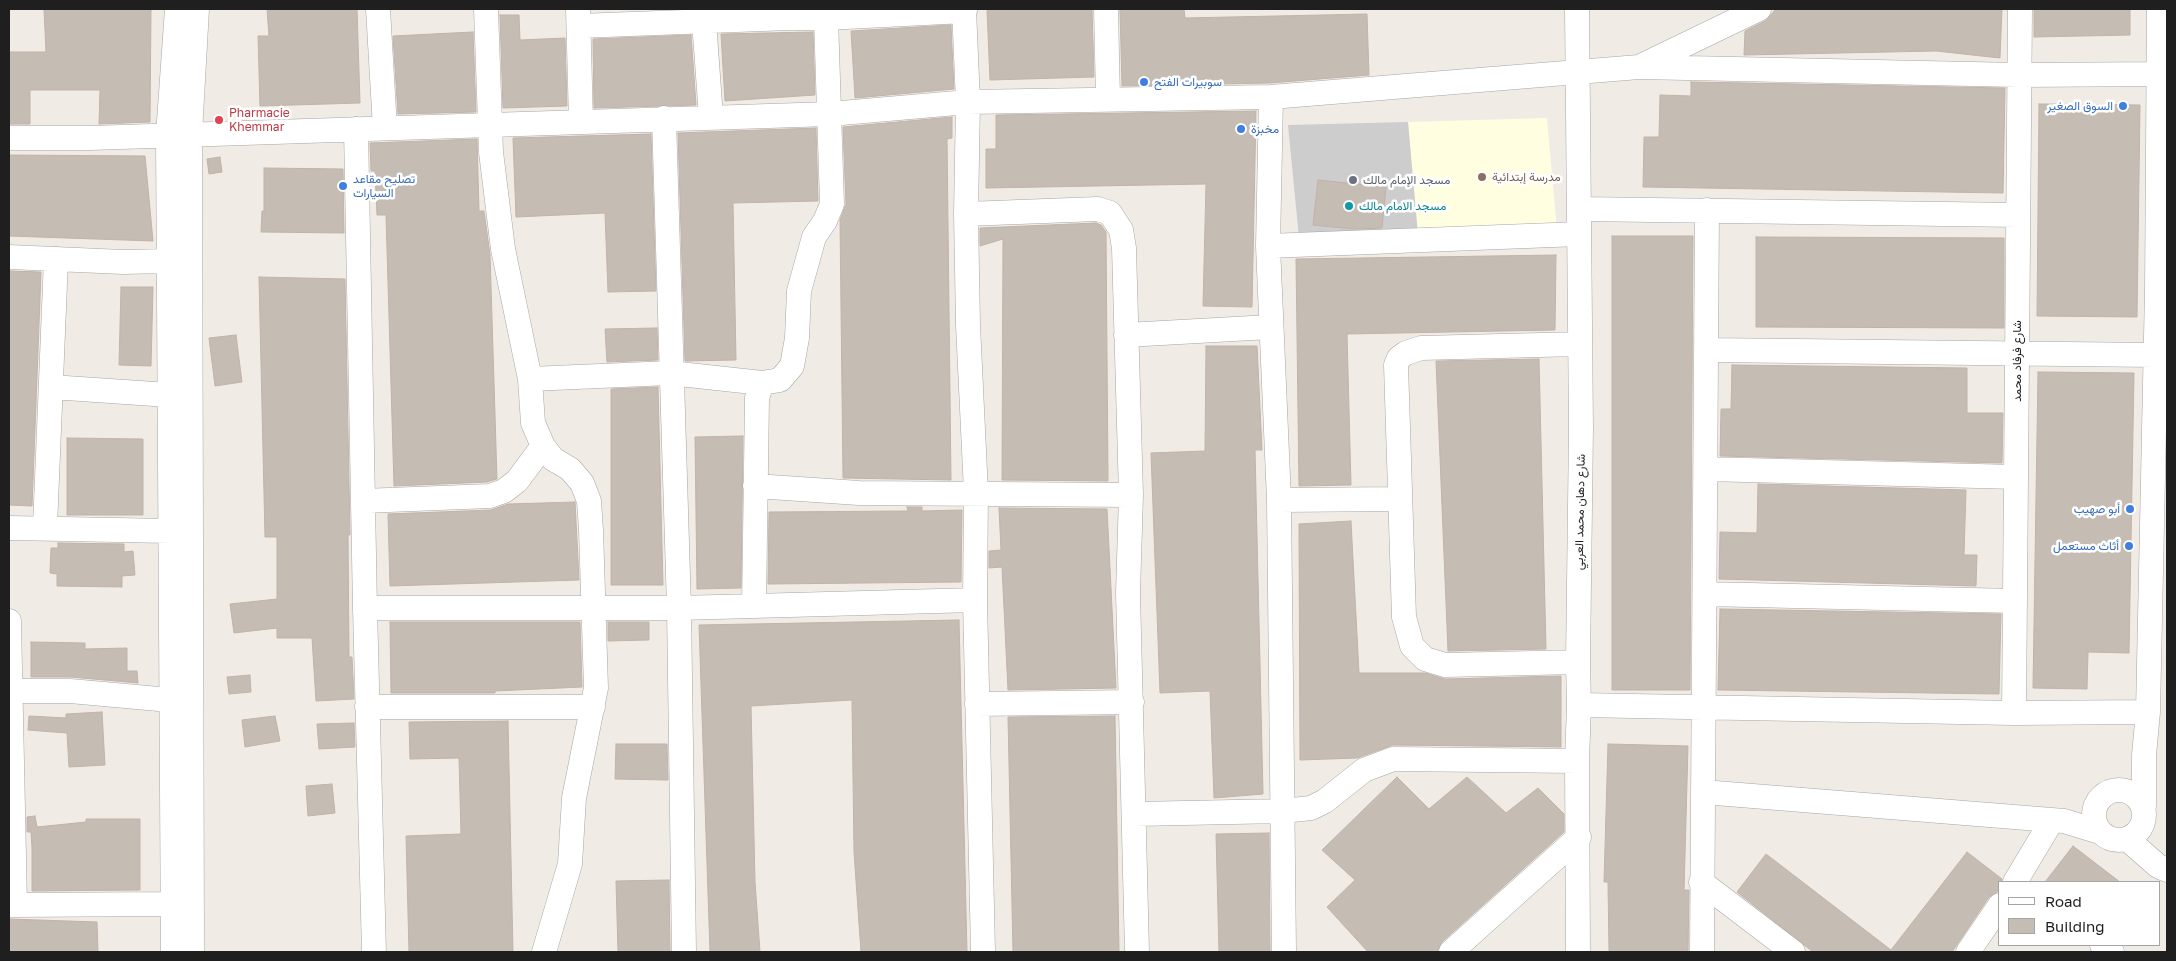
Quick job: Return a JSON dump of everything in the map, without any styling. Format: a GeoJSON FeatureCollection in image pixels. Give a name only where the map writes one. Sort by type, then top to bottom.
{"type":"FeatureCollection","features":[{"type":"Feature","properties":{"kind":"street"},"geometry":{"type":"LineString","coordinates":[[177,9],[192,952]]}},
{"type":"Feature","properties":{"kind":"street"},"geometry":{"type":"LineString","coordinates":[[173,952],[168,261],[179,134],[197,9]]}},
{"type":"Feature","properties":{"kind":"street"},"geometry":{"type":"LineString","coordinates":[[378,9],[385,128]]}},
{"type":"Feature","properties":{"kind":"street"},"geometry":{"type":"LineString","coordinates":[[486,9],[489,124],[503,249],[530,379],[533,423],[543,446],[553,460],[570,469],[582,483],[589,501],[596,688],[574,798],[570,864],[544,952]]}},
{"type":"Feature","properties":{"kind":"street"},"geometry":{"type":"LineString","coordinates":[[1106,9],[1108,99]]}},
{"type":"Feature","properties":{"kind":"street","name":"شارع دهان محمد العربي"},"geometry":{"type":"LineString","coordinates":[[1577,9],[1576,72],[1581,428],[1577,761],[1579,837],[1578,952]]}},
{"type":"Feature","properties":{"kind":"street"},"geometry":{"type":"LineString","coordinates":[[1639,67],[1758,9]]}},
{"type":"Feature","properties":{"kind":"street","name":"شارع فرفاد محمد"},"geometry":{"type":"LineString","coordinates":[[2014,713],[2020,9]]}},
{"type":"Feature","properties":{"kind":"street"},"geometry":{"type":"LineString","coordinates":[[2159,9],[2163,74],[2162,290],[2154,355],[2148,712],[2138,824],[2167,857]]}},
{"type":"Feature","properties":{"kind":"street"},"geometry":{"type":"LineString","coordinates":[[581,122],[578,17],[673,16],[704,21],[789,13],[826,18],[965,10],[968,102],[966,214],[976,492],[975,600],[983,952]]}},
{"type":"Feature","properties":{"kind":"street"},"geometry":{"type":"LineString","coordinates":[[530,379],[670,373],[762,383],[780,380],[792,366],[797,338],[799,291],[814,237],[825,221],[832,204],[826,18]]}},
{"type":"Feature","properties":{"kind":"street"},"geometry":{"type":"LineString","coordinates":[[704,21],[711,117]]}},
{"type":"Feature","properties":{"kind":"street"},"geometry":{"type":"LineString","coordinates":[[9,138],[830,114],[968,102],[1271,97],[1639,67],[2019,75],[2163,74]]}},
{"type":"Feature","properties":{"kind":"street"},"geometry":{"type":"LineString","coordinates":[[1271,97],[1268,246],[1270,327],[1279,500],[1284,811],[1284,952]]}},
{"type":"Feature","properties":{"kind":"street"},"geometry":{"type":"LineString","coordinates":[[664,118],[670,373],[679,608],[684,952]]}},
{"type":"Feature","properties":{"kind":"street"},"geometry":{"type":"LineString","coordinates":[[356,129],[367,707],[374,952]]}},
{"type":"Feature","properties":{"kind":"street"},"geometry":{"type":"LineString","coordinates":[[966,214],[1084,208],[1105,210],[1110,213],[1121,230],[1124,248],[1131,495],[1128,593],[1137,952]]}},
{"type":"Feature","properties":{"kind":"street"},"geometry":{"type":"LineString","coordinates":[[1579,209],[2018,215]]}},
{"type":"Feature","properties":{"kind":"street"},"geometry":{"type":"LineString","coordinates":[[1702,952],[1707,210]]}},
{"type":"Feature","properties":{"kind":"street"},"geometry":{"type":"LineString","coordinates":[[1268,246],[1579,234]]}},
{"type":"Feature","properties":{"kind":"street"},"geometry":{"type":"LineString","coordinates":[[9,257],[123,262],[168,261]]}},
{"type":"Feature","properties":{"kind":"street"},"geometry":{"type":"LineString","coordinates":[[46,527],[56,259]]}},
{"type":"Feature","properties":{"kind":"street"},"geometry":{"type":"LineString","coordinates":[[1126,334],[1270,327]]}},
{"type":"Feature","properties":{"kind":"street"},"geometry":{"type":"LineString","coordinates":[[1578,662],[1445,665],[1425,659],[1412,646],[1404,617],[1396,366],[1399,358],[1406,353],[1420,348],[1579,344]]}},
{"type":"Feature","properties":{"kind":"street"},"geometry":{"type":"LineString","coordinates":[[1707,350],[2154,355]]}},
{"type":"Feature","properties":{"kind":"street"},"geometry":{"type":"LineString","coordinates":[[754,606],[758,398],[762,383]]}},
{"type":"Feature","properties":{"kind":"street"},"geometry":{"type":"LineString","coordinates":[[51,387],[169,395]]}},
{"type":"Feature","properties":{"kind":"street"},"geometry":{"type":"LineString","coordinates":[[363,501],[490,496],[504,491],[517,481],[543,446]]}},
{"type":"Feature","properties":{"kind":"street"},"geometry":{"type":"LineString","coordinates":[[1706,468],[2016,477]]}},
{"type":"Feature","properties":{"kind":"street"},"geometry":{"type":"LineString","coordinates":[[755,486],[860,493],[976,492],[1131,495]]}},
{"type":"Feature","properties":{"kind":"street"},"geometry":{"type":"LineString","coordinates":[[1279,500],[1400,499]]}},
{"type":"Feature","properties":{"kind":"street"},"geometry":{"type":"LineString","coordinates":[[9,528],[46,527],[170,531]]}},
{"type":"Feature","properties":{"kind":"street"},"geometry":{"type":"LineString","coordinates":[[1705,594],[2015,601]]}},
{"type":"Feature","properties":{"kind":"street"},"geometry":{"type":"LineString","coordinates":[[365,608],[679,608],[975,600]]}},
{"type":"Feature","properties":{"kind":"street"},"geometry":{"type":"LineString","coordinates":[[9,621],[12,905],[172,904]]}},
{"type":"Feature","properties":{"kind":"street"},"geometry":{"type":"LineString","coordinates":[[10,691],[70,690],[170,700]]}},
{"type":"Feature","properties":{"kind":"street"},"geometry":{"type":"LineString","coordinates":[[977,704],[1132,702]]}},
{"type":"Feature","properties":{"kind":"street"},"geometry":{"type":"LineString","coordinates":[[1579,704],[2014,713],[2148,712]]}},
{"type":"Feature","properties":{"kind":"street"},"geometry":{"type":"LineString","coordinates":[[367,707],[593,707]]}},
{"type":"Feature","properties":{"kind":"street"},"geometry":{"type":"LineString","coordinates":[[2138,824],[2117,840],[2108,838],[2100,832],[2094,823],[2093,813],[2103,797],[2144,755]]}},
{"type":"Feature","properties":{"kind":"street"},"geometry":{"type":"LineString","coordinates":[[1135,814],[1284,811],[1311,808],[1325,801],[1364,770],[1393,759],[1577,761]]}},
{"type":"Feature","properties":{"kind":"street"},"geometry":{"type":"LineString","coordinates":[[2018,881],[2058,822],[2121,789],[2130,792],[2138,798],[2138,824],[2158,866],[2167,870]]}},
{"type":"Feature","properties":{"kind":"street"},"geometry":{"type":"LineString","coordinates":[[1702,792],[2058,822],[2100,832]]}},
{"type":"Feature","properties":{"kind":"street"},"geometry":{"type":"LineString","coordinates":[[1451,952],[1579,837]]}},
{"type":"Feature","properties":{"kind":"street"},"geometry":{"type":"LineString","coordinates":[[1702,882],[1793,952]]}},
{"type":"Feature","properties":{"kind":"street"},"geometry":{"type":"LineString","coordinates":[[1968,952],[1998,908]]}},
{"type":"Feature","properties":{"kind":"shaded area","name":"مدرسة إبتدائية"},"geometry":{"type":"Polygon","coordinates":[[[1547,118],[1557,231],[1418,235],[1408,122],[1547,118]]]}},
{"type":"Feature","properties":{"kind":"shaded area","name":"مسجد الإمام مالك"},"geometry":{"type":"Polygon","coordinates":[[[1408,122],[1418,235],[1299,238],[1288,125],[1408,122]]]}},
{"type":"Feature","properties":{"kind":"building"},"geometry":{"type":"Polygon","coordinates":[[[44,9],[151,9],[150,122],[99,124],[100,90],[30,90],[30,124],[9,124],[9,52],[46,52],[44,9]]]}},
{"type":"Feature","properties":{"kind":"building"},"geometry":{"type":"Polygon","coordinates":[[[267,9],[357,9],[360,103],[260,106],[258,36],[269,36],[267,9]]]}},
{"type":"Feature","properties":{"kind":"building"},"geometry":{"type":"Polygon","coordinates":[[[987,9],[1092,9],[1094,77],[990,80],[987,9]]]}},
{"type":"Feature","properties":{"kind":"building"},"geometry":{"type":"Polygon","coordinates":[[[1120,9],[1184,9],[1185,18],[1367,14],[1369,75],[1270,83],[1122,86],[1120,9]]]}},
{"type":"Feature","properties":{"kind":"building"},"geometry":{"type":"Polygon","coordinates":[[[1776,9],[2002,9],[2000,58],[1936,51],[1744,55],[1745,31],[1765,21],[1776,9]]]}},
{"type":"Feature","properties":{"kind":"building"},"geometry":{"type":"Polygon","coordinates":[[[2034,9],[2130,9],[2130,35],[2034,37],[2034,9]]]}},
{"type":"Feature","properties":{"kind":"building"},"geometry":{"type":"Polygon","coordinates":[[[500,15],[519,15],[520,40],[565,38],[567,106],[503,108],[500,15]]]}},
{"type":"Feature","properties":{"kind":"building"},"geometry":{"type":"Polygon","coordinates":[[[951,25],[954,89],[855,98],[851,31],[951,25]]]}},
{"type":"Feature","properties":{"kind":"building"},"geometry":{"type":"Polygon","coordinates":[[[473,32],[476,112],[398,114],[393,36],[473,32]]]}},
{"type":"Feature","properties":{"kind":"building"},"geometry":{"type":"Polygon","coordinates":[[[813,32],[815,95],[725,101],[721,34],[813,32]]]}},
{"type":"Feature","properties":{"kind":"building"},"geometry":{"type":"Polygon","coordinates":[[[691,35],[696,105],[594,108],[593,39],[691,35]]]}},
{"type":"Feature","properties":{"kind":"building"},"geometry":{"type":"Polygon","coordinates":[[[1691,82],[2005,88],[2003,193],[1643,187],[1644,137],[1659,137],[1660,95],[1691,96],[1691,82]]]}},
{"type":"Feature","properties":{"kind":"building"},"geometry":{"type":"Polygon","coordinates":[[[2039,104],[2140,105],[2137,317],[2037,316],[2039,104]]]}},
{"type":"Feature","properties":{"kind":"building"},"geometry":{"type":"Polygon","coordinates":[[[1256,111],[1252,307],[1203,306],[1206,184],[986,188],[986,149],[996,149],[996,115],[1256,111]]]}},
{"type":"Feature","properties":{"kind":"building"},"geometry":{"type":"Polygon","coordinates":[[[952,117],[952,138],[947,139],[951,480],[843,478],[840,220],[846,204],[843,127],[952,117]]]}},
{"type":"Feature","properties":{"kind":"building"},"geometry":{"type":"Polygon","coordinates":[[[816,128],[818,201],[733,203],[736,360],[685,361],[678,133],[816,128]]]}},
{"type":"Feature","properties":{"kind":"building"},"geometry":{"type":"Polygon","coordinates":[[[651,134],[656,291],[608,292],[605,213],[516,217],[513,138],[651,134]]]}},
{"type":"Feature","properties":{"kind":"building"},"geometry":{"type":"Polygon","coordinates":[[[477,139],[479,211],[484,211],[490,255],[497,479],[487,482],[394,486],[386,215],[377,215],[375,171],[371,171],[370,143],[477,139]]]}},
{"type":"Feature","properties":{"kind":"building"},"geometry":{"type":"Polygon","coordinates":[[[9,155],[145,156],[153,241],[9,236],[9,155]]]}},
{"type":"Feature","properties":{"kind":"building"},"geometry":{"type":"Polygon","coordinates":[[[220,157],[222,172],[209,174],[207,159],[220,157]]]}},
{"type":"Feature","properties":{"kind":"building"},"geometry":{"type":"Polygon","coordinates":[[[264,168],[343,169],[344,233],[261,232],[262,211],[264,211],[264,168]]]}},
{"type":"Feature","properties":{"kind":"building","name":"مسجد الامام مالك"},"geometry":{"type":"Polygon","coordinates":[[[1318,180],[1386,187],[1382,228],[1353,229],[1313,225],[1318,180]]]}},
{"type":"Feature","properties":{"kind":"building"},"geometry":{"type":"Polygon","coordinates":[[[1096,223],[1101,225],[1106,232],[1108,481],[1002,480],[1003,239],[980,246],[980,228],[1096,223]]]}},
{"type":"Feature","properties":{"kind":"building"},"geometry":{"type":"Polygon","coordinates":[[[1612,236],[1693,236],[1690,690],[1612,690],[1612,236]]]}},
{"type":"Feature","properties":{"kind":"building"},"geometry":{"type":"Polygon","coordinates":[[[1756,237],[2004,238],[2004,328],[1756,327],[1756,237]]]}},
{"type":"Feature","properties":{"kind":"building"},"geometry":{"type":"Polygon","coordinates":[[[1556,255],[1555,330],[1347,334],[1351,485],[1299,486],[1296,259],[1556,255]]]}},
{"type":"Feature","properties":{"kind":"building"},"geometry":{"type":"Polygon","coordinates":[[[9,271],[41,272],[32,506],[9,505],[9,271]]]}},
{"type":"Feature","properties":{"kind":"building"},"geometry":{"type":"Polygon","coordinates":[[[259,277],[345,279],[350,535],[348,535],[349,657],[352,657],[354,699],[316,701],[312,638],[277,638],[277,628],[234,633],[230,604],[277,599],[277,537],[265,537],[259,277]]]}},
{"type":"Feature","properties":{"kind":"building"},"geometry":{"type":"Polygon","coordinates":[[[121,287],[153,287],[151,366],[119,365],[121,287]]]}},
{"type":"Feature","properties":{"kind":"building"},"geometry":{"type":"Polygon","coordinates":[[[657,328],[658,360],[607,362],[605,329],[657,328]]]}},
{"type":"Feature","properties":{"kind":"building"},"geometry":{"type":"Polygon","coordinates":[[[236,335],[242,382],[215,386],[209,338],[236,335]]]}},
{"type":"Feature","properties":{"kind":"building"},"geometry":{"type":"Polygon","coordinates":[[[1206,346],[1257,346],[1262,450],[1255,450],[1263,794],[1214,798],[1210,691],[1160,693],[1151,453],[1205,451],[1206,346]]]}},
{"type":"Feature","properties":{"kind":"building"},"geometry":{"type":"Polygon","coordinates":[[[1539,359],[1546,649],[1448,651],[1436,361],[1539,359]]]}},
{"type":"Feature","properties":{"kind":"building"},"geometry":{"type":"Polygon","coordinates":[[[1732,365],[1967,368],[1967,413],[2003,413],[2002,463],[1720,456],[1721,409],[1731,409],[1732,365]]]}},
{"type":"Feature","properties":{"kind":"building"},"geometry":{"type":"Polygon","coordinates":[[[2038,372],[2134,373],[2129,653],[2088,652],[2087,689],[2033,688],[2038,372]]]}},
{"type":"Feature","properties":{"kind":"building"},"geometry":{"type":"Polygon","coordinates":[[[658,387],[663,585],[611,585],[611,389],[658,387]]]}},
{"type":"Feature","properties":{"kind":"building"},"geometry":{"type":"Polygon","coordinates":[[[743,436],[741,588],[697,589],[695,437],[743,436]]]}},
{"type":"Feature","properties":{"kind":"building"},"geometry":{"type":"Polygon","coordinates":[[[67,438],[143,439],[143,515],[67,515],[67,438]]]}},
{"type":"Feature","properties":{"kind":"building"},"geometry":{"type":"Polygon","coordinates":[[[1758,484],[1966,490],[1964,555],[1977,555],[1976,586],[1719,579],[1720,532],[1757,533],[1758,484]]]}},
{"type":"Feature","properties":{"kind":"building"},"geometry":{"type":"Polygon","coordinates":[[[575,502],[579,580],[390,586],[388,514],[491,510],[508,504],[575,502]]]}},
{"type":"Feature","properties":{"kind":"building"},"geometry":{"type":"Polygon","coordinates":[[[907,507],[922,507],[922,511],[962,510],[961,582],[768,584],[769,512],[908,511],[907,507]]]}},
{"type":"Feature","properties":{"kind":"building"},"geometry":{"type":"Polygon","coordinates":[[[999,508],[1107,509],[1116,688],[1008,690],[1002,567],[989,568],[989,551],[1001,550],[999,508]]]}},
{"type":"Feature","properties":{"kind":"building"},"geometry":{"type":"Polygon","coordinates":[[[1351,521],[1359,673],[1425,673],[1445,679],[1561,676],[1561,747],[1393,745],[1357,758],[1300,760],[1299,524],[1351,521]]]}},
{"type":"Feature","properties":{"kind":"building"},"geometry":{"type":"Polygon","coordinates":[[[58,543],[124,544],[124,552],[133,551],[135,575],[122,576],[122,587],[57,586],[57,574],[50,573],[51,548],[58,548],[58,543]]]}},
{"type":"Feature","properties":{"kind":"building"},"geometry":{"type":"Polygon","coordinates":[[[1720,609],[2001,614],[1999,694],[1718,690],[1720,609]]]}},
{"type":"Feature","properties":{"kind":"building"},"geometry":{"type":"Polygon","coordinates":[[[959,620],[967,952],[861,952],[854,852],[852,700],[751,706],[755,882],[760,952],[710,952],[699,625],[959,620]]]}},
{"type":"Feature","properties":{"kind":"building"},"geometry":{"type":"Polygon","coordinates":[[[390,622],[580,622],[582,687],[495,691],[495,693],[391,693],[390,622]]]}},
{"type":"Feature","properties":{"kind":"building"},"geometry":{"type":"Polygon","coordinates":[[[608,622],[649,622],[649,640],[608,641],[608,622]]]}},
{"type":"Feature","properties":{"kind":"building"},"geometry":{"type":"Polygon","coordinates":[[[31,642],[85,643],[85,649],[127,648],[127,671],[137,671],[138,683],[71,677],[31,677],[31,642]]]}},
{"type":"Feature","properties":{"kind":"building"},"geometry":{"type":"Polygon","coordinates":[[[250,675],[251,692],[229,694],[227,677],[250,675]]]}},
{"type":"Feature","properties":{"kind":"building"},"geometry":{"type":"Polygon","coordinates":[[[102,712],[105,765],[69,767],[67,733],[28,730],[29,716],[66,718],[66,714],[102,712]]]}},
{"type":"Feature","properties":{"kind":"building"},"geometry":{"type":"Polygon","coordinates":[[[275,716],[280,741],[245,747],[242,720],[275,716]]]}},
{"type":"Feature","properties":{"kind":"building"},"geometry":{"type":"Polygon","coordinates":[[[1115,716],[1119,952],[1013,952],[1008,717],[1115,716]]]}},
{"type":"Feature","properties":{"kind":"building"},"geometry":{"type":"Polygon","coordinates":[[[508,721],[513,952],[409,952],[406,836],[461,834],[459,758],[410,759],[409,722],[508,721]]]}},
{"type":"Feature","properties":{"kind":"building"},"geometry":{"type":"Polygon","coordinates":[[[354,723],[355,747],[319,749],[317,724],[354,723]]]}},
{"type":"Feature","properties":{"kind":"building"},"geometry":{"type":"Polygon","coordinates":[[[616,744],[667,744],[668,780],[615,779],[616,744]]]}},
{"type":"Feature","properties":{"kind":"building"},"geometry":{"type":"Polygon","coordinates":[[[1608,744],[1688,746],[1684,890],[1689,890],[1688,952],[1609,952],[1608,882],[1604,882],[1608,744]]]}},
{"type":"Feature","properties":{"kind":"building"},"geometry":{"type":"Polygon","coordinates":[[[1397,777],[1429,809],[1467,777],[1506,813],[1538,788],[1564,814],[1564,832],[1442,942],[1437,952],[1368,952],[1327,907],[1355,880],[1322,850],[1397,777]]]}},
{"type":"Feature","properties":{"kind":"building"},"geometry":{"type":"Polygon","coordinates":[[[332,784],[335,813],[308,816],[306,786],[332,784]]]}},
{"type":"Feature","properties":{"kind":"building"},"geometry":{"type":"Polygon","coordinates":[[[35,816],[37,827],[86,822],[86,819],[140,819],[140,890],[32,891],[31,832],[27,832],[27,817],[35,816]]]}},
{"type":"Feature","properties":{"kind":"building"},"geometry":{"type":"Polygon","coordinates":[[[1269,833],[1270,952],[1219,952],[1216,834],[1269,833]]]}},
{"type":"Feature","properties":{"kind":"building"},"geometry":{"type":"Polygon","coordinates":[[[2073,846],[2119,881],[2046,881],[2073,846]]]}},
{"type":"Feature","properties":{"kind":"building"},"geometry":{"type":"Polygon","coordinates":[[[1967,852],[2002,879],[2002,881],[1998,881],[1998,891],[1989,897],[1952,952],[1813,952],[1737,892],[1766,854],[1891,950],[1967,852]]]}},
{"type":"Feature","properties":{"kind":"building"},"geometry":{"type":"Polygon","coordinates":[[[669,880],[670,952],[618,952],[616,881],[669,880]]]}},
{"type":"Feature","properties":{"kind":"building"},"geometry":{"type":"Polygon","coordinates":[[[9,919],[97,922],[98,952],[9,952],[9,919]]]}},
{"type":"Feature","properties":{"kind":"place","name":"سوبيرات الفتح"},"geometry":{"type":"Point","coordinates":[1144,82]}},
{"type":"Feature","properties":{"kind":"place","name":"السوق الصغير"},"geometry":{"type":"Point","coordinates":[2123,106]}},
{"type":"Feature","properties":{"kind":"place","name":"Pharmacie Khemmar"},"geometry":{"type":"Point","coordinates":[219,120]}},
{"type":"Feature","properties":{"kind":"place","name":"مخبزة"},"geometry":{"type":"Point","coordinates":[1241,129]}},
{"type":"Feature","properties":{"kind":"place","name":"مدرسة إبتدائية"},"geometry":{"type":"Point","coordinates":[1482,177]}},
{"type":"Feature","properties":{"kind":"place","name":"مسجد الإمام مالك"},"geometry":{"type":"Point","coordinates":[1353,180]}},
{"type":"Feature","properties":{"kind":"place","name":"تصليح مقاعد السيارات"},"geometry":{"type":"Point","coordinates":[343,186]}},
{"type":"Feature","properties":{"kind":"place","name":"مسجد الامام مالك"},"geometry":{"type":"Point","coordinates":[1349,206]}},
{"type":"Feature","properties":{"kind":"place","name":"أبو صهيب"},"geometry":{"type":"Point","coordinates":[2130,509]}},
{"type":"Feature","properties":{"kind":"place","name":"أثاث مستعمل"},"geometry":{"type":"Point","coordinates":[2129,546]}}]}
